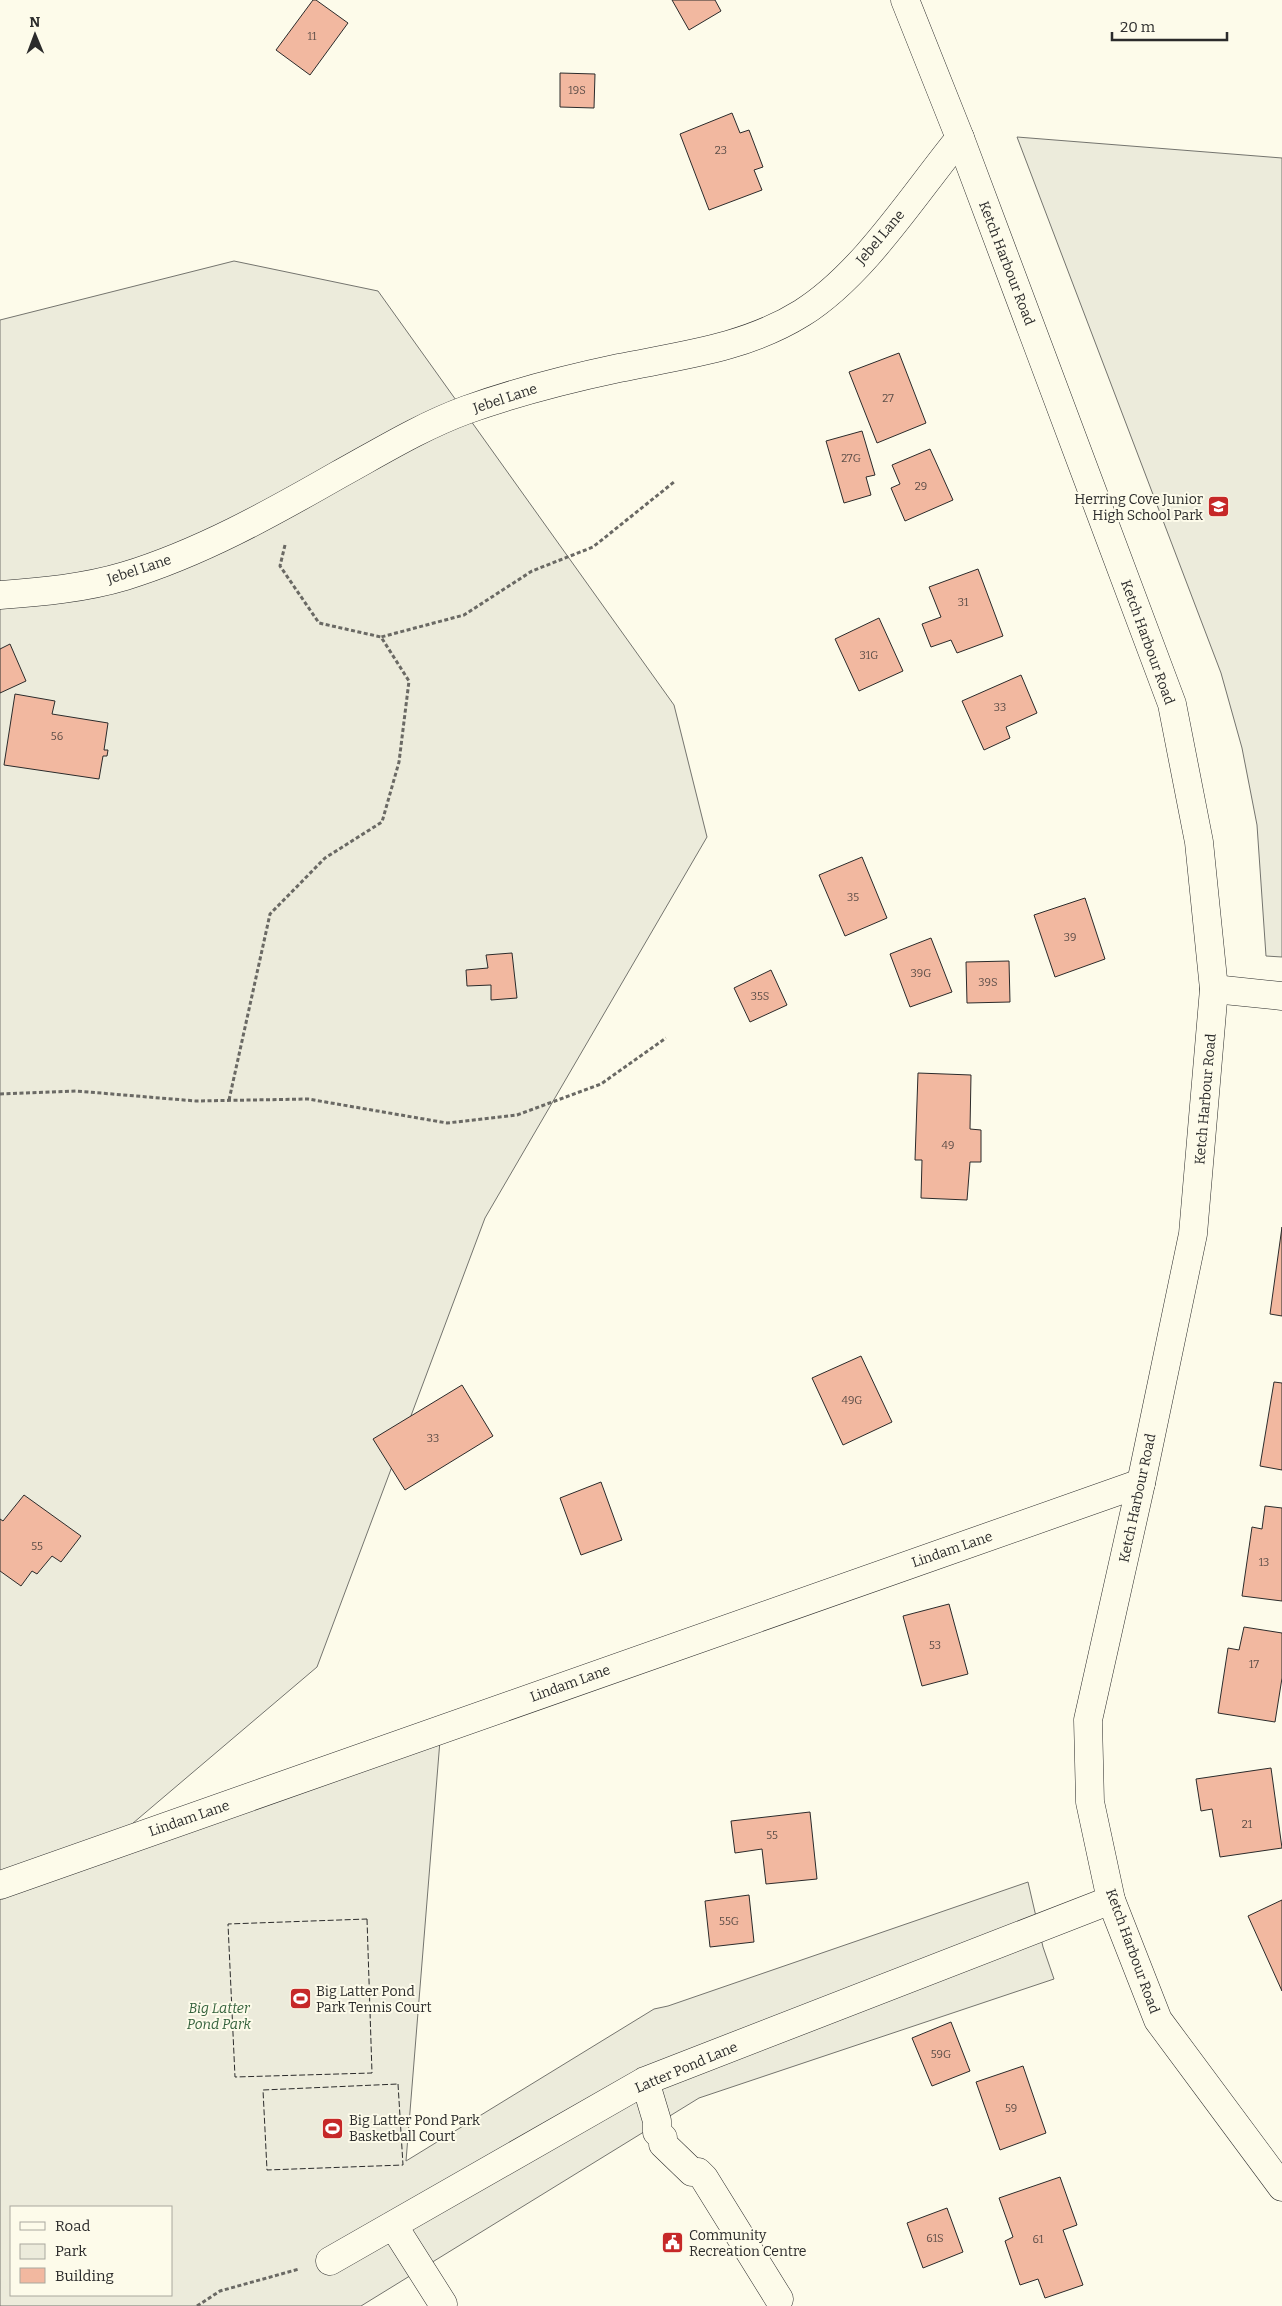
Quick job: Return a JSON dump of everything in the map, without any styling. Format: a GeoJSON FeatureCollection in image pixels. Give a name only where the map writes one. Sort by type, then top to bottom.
{"type":"FeatureCollection","features":[{"type":"Feature","properties":{"kind":"street","name":"Ketch Harbour Road"},"geometry":{"type":"LineString","coordinates":[[905,0],[960,138],[1172,704],[1199,842],[1214,990],[1193,1234],[1141,1483],[1088,1720],[1090,1802],[1111,1900],[1158,2020],[1282,2187]]}},
{"type":"Feature","properties":{"kind":"street","name":"Jebel Lane"},"geometry":{"type":"LineString","coordinates":[[0,595],[85,585],[131,574],[206,545],[420,429],[463,411],[544,386],[739,343],[774,329],[805,311],[855,267],[960,138]]}},
{"type":"Feature","properties":{"kind":"street"},"geometry":{"type":"LineString","coordinates":[[1214,990],[1282,996]]}},
{"type":"Feature","properties":{"kind":"street","name":"Lindam Lane"},"geometry":{"type":"LineString","coordinates":[[0,1885],[1141,1483]]}},
{"type":"Feature","properties":{"kind":"street","name":"Latter Pond Lane"},"geometry":{"type":"LineString","coordinates":[[330,2261],[646,2081],[1111,1900]]}},
{"type":"Feature","properties":{"kind":"street"},"geometry":{"type":"LineString","coordinates":[[646,2081],[657,2121],[657,2132],[663,2138],[663,2144],[692,2172],[698,2172],[704,2178],[780,2299]]}},
{"type":"Feature","properties":{"kind":"street"},"geometry":{"type":"LineString","coordinates":[[393,2225],[443,2304]]}},
{"type":"Feature","properties":{"kind":"path"},"geometry":{"type":"LineString","coordinates":[[295,498],[280,566],[319,623],[381,637],[464,615],[532,571],[594,547],[674,482]]}},
{"type":"Feature","properties":{"kind":"path"},"geometry":{"type":"LineString","coordinates":[[229,1100],[270,914],[325,858],[382,822],[399,762],[409,681],[381,637]]}},
{"type":"Feature","properties":{"kind":"path"},"geometry":{"type":"LineString","coordinates":[[0,1094],[76,1091],[196,1101],[308,1099],[447,1124],[517,1114],[601,1084],[666,1038]]}},
{"type":"Feature","properties":{"kind":"path"},"geometry":{"type":"LineString","coordinates":[[197,2306],[220,2291],[330,2261]]}},
{"type":"Feature","properties":{"kind":"green space","name":"Herring Cove Junior High School Park"},"geometry":{"type":"Polygon","coordinates":[[[1017,137],[1282,158],[1282,957],[1266,956],[1257,825],[1242,748],[1221,673],[1017,137]]]}},
{"type":"Feature","properties":{"kind":"green space","name":"Big Latter Pond Park"},"geometry":{"type":"Polygon","coordinates":[[[234,261],[378,291],[674,705],[707,837],[485,1218],[317,1667],[106,1846],[441,1728],[406,2161],[654,2009],[668,2006],[1028,1882],[1043,1947],[1054,1979],[699,2098],[361,2306],[0,2306],[0,320],[234,261]]]}},
{"type":"Feature","properties":{"kind":"building"},"geometry":{"type":"Polygon","coordinates":[[[313,0],[316,0],[348,23],[310,75],[276,50],[313,0]]]}},
{"type":"Feature","properties":{"kind":"building"},"geometry":{"type":"Polygon","coordinates":[[[672,0],[715,0],[721,11],[689,30],[672,0]]]}},
{"type":"Feature","properties":{"kind":"building"},"geometry":{"type":"Polygon","coordinates":[[[560,73],[595,74],[594,108],[560,107],[560,73]]]}},
{"type":"Feature","properties":{"kind":"building"},"geometry":{"type":"Polygon","coordinates":[[[732,113],[740,133],[749,130],[763,167],[754,170],[762,190],[709,210],[680,134],[732,113]]]}},
{"type":"Feature","properties":{"kind":"building"},"geometry":{"type":"Polygon","coordinates":[[[899,353],[926,423],[877,443],[849,372],[899,353]]]}},
{"type":"Feature","properties":{"kind":"building"},"geometry":{"type":"Polygon","coordinates":[[[862,431],[875,475],[866,477],[871,495],[844,503],[826,441],[862,431]]]}},
{"type":"Feature","properties":{"kind":"building"},"geometry":{"type":"Polygon","coordinates":[[[930,449],[953,500],[905,521],[891,488],[900,484],[892,465],[930,449]]]}},
{"type":"Feature","properties":{"kind":"building"},"geometry":{"type":"Polygon","coordinates":[[[978,569],[1003,636],[957,653],[951,640],[931,647],[922,624],[941,617],[929,587],[978,569]]]}},
{"type":"Feature","properties":{"kind":"building"},"geometry":{"type":"Polygon","coordinates":[[[879,618],[903,671],[859,691],[835,639],[879,618]]]}},
{"type":"Feature","properties":{"kind":"building"},"geometry":{"type":"Polygon","coordinates":[[[10,644],[26,681],[0,693],[0,649],[10,644]]]}},
{"type":"Feature","properties":{"kind":"building"},"geometry":{"type":"Polygon","coordinates":[[[1021,675],[1037,713],[1006,727],[1010,738],[984,750],[962,701],[1021,675]]]}},
{"type":"Feature","properties":{"kind":"building"},"geometry":{"type":"Polygon","coordinates":[[[15,694],[55,701],[52,714],[108,723],[104,750],[108,750],[107,756],[103,756],[99,779],[4,765],[15,694]]]}},
{"type":"Feature","properties":{"kind":"building"},"geometry":{"type":"Polygon","coordinates":[[[862,857],[887,918],[845,936],[819,875],[862,857]]]}},
{"type":"Feature","properties":{"kind":"building"},"geometry":{"type":"Polygon","coordinates":[[[1085,898],[1105,959],[1055,977],[1034,915],[1085,898]]]}},
{"type":"Feature","properties":{"kind":"building"},"geometry":{"type":"Polygon","coordinates":[[[931,938],[952,992],[910,1007],[890,954],[931,938]]]}},
{"type":"Feature","properties":{"kind":"building"},"geometry":{"type":"Polygon","coordinates":[[[512,953],[517,998],[491,1000],[491,985],[467,986],[466,970],[488,968],[486,955],[512,953]]]}},
{"type":"Feature","properties":{"kind":"building"},"geometry":{"type":"Polygon","coordinates":[[[1009,961],[1010,1002],[967,1003],[966,962],[1009,961]]]}},
{"type":"Feature","properties":{"kind":"building"},"geometry":{"type":"Polygon","coordinates":[[[771,970],[787,1005],[750,1022],[734,988],[771,970]]]}},
{"type":"Feature","properties":{"kind":"building"},"geometry":{"type":"Polygon","coordinates":[[[918,1073],[971,1075],[970,1129],[981,1130],[981,1162],[970,1162],[967,1200],[921,1198],[922,1160],[915,1160],[918,1073]]]}},
{"type":"Feature","properties":{"kind":"building"},"geometry":{"type":"Polygon","coordinates":[[[1282,1227],[1282,1316],[1270,1314],[1282,1227]]]}},
{"type":"Feature","properties":{"kind":"building"},"geometry":{"type":"Polygon","coordinates":[[[861,1356],[892,1422],[843,1445],[812,1378],[861,1356]]]}},
{"type":"Feature","properties":{"kind":"building"},"geometry":{"type":"Polygon","coordinates":[[[1274,1382],[1282,1383],[1282,1470],[1260,1466],[1274,1382]]]}},
{"type":"Feature","properties":{"kind":"building"},"geometry":{"type":"Polygon","coordinates":[[[462,1385],[493,1436],[405,1490],[373,1439],[462,1385]]]}},
{"type":"Feature","properties":{"kind":"building"},"geometry":{"type":"Polygon","coordinates":[[[601,1482],[622,1540],[581,1555],[560,1498],[601,1482]]]}},
{"type":"Feature","properties":{"kind":"building"},"geometry":{"type":"Polygon","coordinates":[[[24,1495],[81,1536],[61,1562],[52,1556],[37,1574],[32,1571],[21,1586],[0,1571],[0,1519],[3,1521],[24,1495]]]}},
{"type":"Feature","properties":{"kind":"building"},"geometry":{"type":"Polygon","coordinates":[[[1265,1506],[1282,1508],[1282,1601],[1242,1596],[1252,1527],[1262,1529],[1265,1506]]]}},
{"type":"Feature","properties":{"kind":"building"},"geometry":{"type":"Polygon","coordinates":[[[949,1604],[968,1674],[922,1686],[903,1616],[949,1604]]]}},
{"type":"Feature","properties":{"kind":"building"},"geometry":{"type":"Polygon","coordinates":[[[1244,1627],[1282,1633],[1282,1678],[1275,1722],[1218,1713],[1228,1648],[1239,1650],[1244,1627]]]}},
{"type":"Feature","properties":{"kind":"building"},"geometry":{"type":"Polygon","coordinates":[[[1271,1768],[1282,1848],[1220,1857],[1212,1809],[1201,1811],[1196,1779],[1271,1768]]]}},
{"type":"Feature","properties":{"kind":"building"},"geometry":{"type":"Polygon","coordinates":[[[810,1812],[817,1879],[766,1884],[762,1849],[735,1853],[731,1821],[810,1812]]]}},
{"type":"Feature","properties":{"kind":"building"},"geometry":{"type":"Polygon","coordinates":[[[749,1895],[754,1942],[710,1947],[705,1901],[749,1895]]]}},
{"type":"Feature","properties":{"kind":"building"},"geometry":{"type":"Polygon","coordinates":[[[1282,1900],[1282,1991],[1248,1916],[1282,1900]]]}},
{"type":"Feature","properties":{"kind":"building"},"geometry":{"type":"Polygon","coordinates":[[[951,2022],[970,2071],[932,2086],[912,2038],[951,2022]]]}},
{"type":"Feature","properties":{"kind":"building"},"geometry":{"type":"Polygon","coordinates":[[[1023,2066],[1046,2133],[1000,2150],[976,2082],[1023,2066]]]}},
{"type":"Feature","properties":{"kind":"building"},"geometry":{"type":"Polygon","coordinates":[[[1060,2177],[1077,2225],[1063,2230],[1083,2285],[1045,2298],[1038,2279],[1020,2285],[1005,2241],[1013,2237],[999,2198],[1060,2177]]]}},
{"type":"Feature","properties":{"kind":"building"},"geometry":{"type":"Polygon","coordinates":[[[947,2208],[963,2252],[923,2268],[907,2223],[947,2208]]]}},
{"type":"Feature","properties":{"kind":"fence"},"geometry":{"type":"LineString","coordinates":[[367,1919],[372,2073],[235,2077],[228,1924],[367,1919]]}},
{"type":"Feature","properties":{"kind":"fence"},"geometry":{"type":"LineString","coordinates":[[398,2084],[403,2165],[267,2170],[263,2090],[398,2084]]}},
{"type":"Feature","properties":{"kind":"place","name":"Herring Cove Junior High School Park"},"geometry":{"type":"Point","coordinates":[1219,507]}},
{"type":"Feature","properties":{"kind":"place","name":"Big Latter Pond Park Tennis Court"},"geometry":{"type":"Point","coordinates":[300,1999]}},
{"type":"Feature","properties":{"kind":"place","name":"Big Latter Pond Park Basketball Court"},"geometry":{"type":"Point","coordinates":[333,2128]}},
{"type":"Feature","properties":{"kind":"place","name":"Community Recreation Centre"},"geometry":{"type":"Point","coordinates":[673,2243]}}]}
